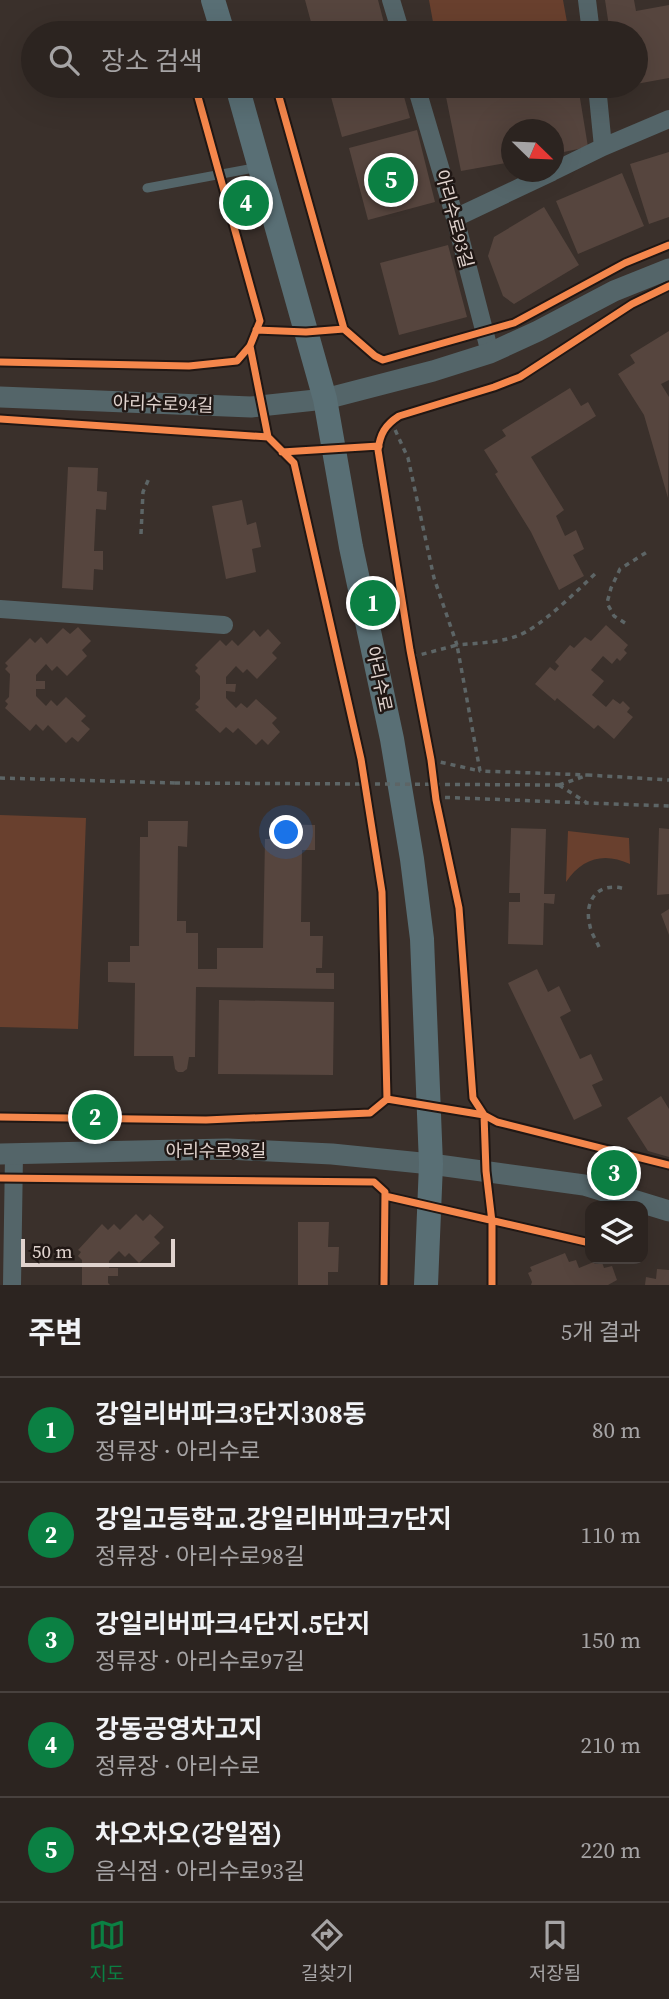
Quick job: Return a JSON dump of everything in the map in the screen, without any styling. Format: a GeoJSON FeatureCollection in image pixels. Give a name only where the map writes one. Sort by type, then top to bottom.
{"type":"FeatureCollection","features":[{"type":"Feature","properties":{"kind":"main road"},"geometry":{"type":"LineString","coordinates":[[213,0],[219,21]]}},
{"type":"Feature","properties":{"kind":"main road","name":"아리수로"},"geometry":{"type":"LineString","coordinates":[[240,98],[325,399],[351,547],[392,739],[412,859],[422,939],[431,1164],[426,1285]]}},
{"type":"Feature","properties":{"kind":"street"},"geometry":{"type":"LineString","coordinates":[[391,0],[397,21]]}},
{"type":"Feature","properties":{"kind":"street"},"geometry":{"type":"LineString","coordinates":[[587,0],[590,21]]}},
{"type":"Feature","properties":{"kind":"street","name":"아리수로93길"},"geometry":{"type":"LineString","coordinates":[[420,98],[456,218],[490,353]]}},
{"type":"Feature","properties":{"kind":"street"},"geometry":{"type":"LineString","coordinates":[[598,98],[603,147]]}},
{"type":"Feature","properties":{"kind":"street"},"geometry":{"type":"LineString","coordinates":[[564,166],[669,119]]}},
{"type":"Feature","properties":{"kind":"street"},"geometry":{"type":"LineString","coordinates":[[456,218],[530,182]]}},
{"type":"Feature","properties":{"kind":"street"},"geometry":{"type":"LineString","coordinates":[[325,399],[490,353],[614,291],[669,269]]}},
{"type":"Feature","properties":{"kind":"street","name":"아리수로94길"},"geometry":{"type":"LineString","coordinates":[[0,397],[251,407],[325,399]]}},
{"type":"Feature","properties":{"kind":"street"},"geometry":{"type":"LineString","coordinates":[[0,609],[224,625]]}},
{"type":"Feature","properties":{"kind":"street","name":"아리수로98길"},"geometry":{"type":"LineString","coordinates":[[7,1155],[227,1149],[332,1154],[431,1164],[584,1185],[669,1211]]}},
{"type":"Feature","properties":{"kind":"street"},"geometry":{"type":"LineString","coordinates":[[7,1155],[12,1285]]}},
{"type":"Feature","properties":{"kind":"lane"},"geometry":{"type":"LineString","coordinates":[[147,188],[260,167]]}},
{"type":"Feature","properties":{"kind":"path"},"geometry":{"type":"LineString","coordinates":[[382,385],[408,458],[433,578],[457,645],[480,771]]}},
{"type":"Feature","properties":{"kind":"path"},"geometry":{"type":"LineString","coordinates":[[385,428],[395,418]]}},
{"type":"Feature","properties":{"kind":"path"},"geometry":{"type":"LineString","coordinates":[[141,534],[143,492],[150,476]]}},
{"type":"Feature","properties":{"kind":"path"},"geometry":{"type":"LineString","coordinates":[[625,623],[614,616],[607,603],[611,588],[620,569],[647,552]]}},
{"type":"Feature","properties":{"kind":"path"},"geometry":{"type":"LineString","coordinates":[[414,670],[411,653],[505,640],[521,635],[572,596],[598,571]]}},
{"type":"Feature","properties":{"kind":"path"},"geometry":{"type":"LineString","coordinates":[[429,747],[436,799],[669,806]]}},
{"type":"Feature","properties":{"kind":"path"},"geometry":{"type":"LineString","coordinates":[[432,760],[480,771],[669,780]]}},
{"type":"Feature","properties":{"kind":"path"},"geometry":{"type":"LineString","coordinates":[[363,773],[367,799]]}},
{"type":"Feature","properties":{"kind":"path"},"geometry":{"type":"LineString","coordinates":[[0,778],[175,783],[559,785],[588,775]]}},
{"type":"Feature","properties":{"kind":"path"},"geometry":{"type":"LineString","coordinates":[[559,785],[587,803]]}},
{"type":"Feature","properties":{"kind":"path"},"geometry":{"type":"LineString","coordinates":[[599,947],[590,926],[588,906],[598,891],[612,885],[625,889]]}},
{"type":"Feature","properties":{"kind":"shaded area"},"geometry":{"type":"Polygon","coordinates":[[[429,0],[563,0],[567,21],[433,21],[429,0]]]}},
{"type":"Feature","properties":{"kind":"shaded area"},"geometry":{"type":"Polygon","coordinates":[[[0,815],[86,818],[78,1029],[0,1027],[0,815]]]}},
{"type":"Feature","properties":{"kind":"shaded area"},"geometry":{"type":"Polygon","coordinates":[[[568,831],[629,838],[630,864],[611,858],[594,860],[579,867],[566,882],[568,831]]]}},
{"type":"Feature","properties":{"kind":"building"},"geometry":{"type":"Polygon","coordinates":[[[305,0],[378,0],[383,21],[311,21],[305,0]]]}},
{"type":"Feature","properties":{"kind":"building"},"geometry":{"type":"Polygon","coordinates":[[[605,0],[634,0],[636,11],[669,5],[669,78],[648,82],[648,21],[608,21],[605,0]]]}},
{"type":"Feature","properties":{"kind":"building"},"geometry":{"type":"Polygon","coordinates":[[[331,98],[404,98],[410,118],[342,137],[331,98]]]}},
{"type":"Feature","properties":{"kind":"building"},"geometry":{"type":"Polygon","coordinates":[[[446,98],[580,98],[588,147],[564,152],[564,119],[501,119],[501,164],[461,171],[446,98]]]}},
{"type":"Feature","properties":{"kind":"building"},"geometry":{"type":"Polygon","coordinates":[[[417,130],[435,202],[368,220],[349,148],[417,130]]]}},
{"type":"Feature","properties":{"kind":"building"},"geometry":{"type":"Polygon","coordinates":[[[669,152],[669,217],[649,224],[630,164],[669,152]]]}},
{"type":"Feature","properties":{"kind":"building"},"geometry":{"type":"Polygon","coordinates":[[[622,173],[644,226],[578,254],[556,201],[622,173]]]}},
{"type":"Feature","properties":{"kind":"building"},"geometry":{"type":"Polygon","coordinates":[[[544,207],[579,265],[514,304],[503,296],[488,256],[494,237],[544,207]]]}},
{"type":"Feature","properties":{"kind":"building"},"geometry":{"type":"Polygon","coordinates":[[[448,245],[467,317],[399,335],[380,263],[448,245]]]}},
{"type":"Feature","properties":{"kind":"building"},"geometry":{"type":"Polygon","coordinates":[[[669,331],[669,380],[661,384],[669,397],[668,498],[644,415],[618,374],[635,363],[630,355],[669,331]]]}},
{"type":"Feature","properties":{"kind":"building"},"geometry":{"type":"Polygon","coordinates":[[[570,388],[581,406],[588,402],[596,416],[531,457],[564,510],[556,516],[565,536],[576,530],[584,549],[573,555],[584,576],[559,590],[531,532],[495,474],[498,472],[484,450],[506,436],[502,430],[570,388]]]}},
{"type":"Feature","properties":{"kind":"building"},"geometry":{"type":"Polygon","coordinates":[[[68,467],[98,468],[97,491],[107,492],[106,510],[96,509],[94,551],[103,551],[103,570],[94,569],[93,590],[62,588],[68,467]]]}},
{"type":"Feature","properties":{"kind":"building"},"geometry":{"type":"Polygon","coordinates":[[[242,500],[247,525],[256,522],[261,547],[252,549],[256,572],[226,579],[212,506],[242,500]]]}},
{"type":"Feature","properties":{"kind":"building"},"geometry":{"type":"Polygon","coordinates":[[[606,625],[628,645],[624,650],[627,653],[620,661],[617,658],[612,664],[603,656],[591,670],[604,681],[592,695],[606,707],[613,699],[620,704],[623,701],[630,708],[627,712],[633,717],[614,739],[598,725],[594,729],[557,698],[555,701],[535,684],[550,667],[555,671],[559,666],[555,662],[570,645],[574,648],[585,637],[591,641],[606,625]]]}},
{"type":"Feature","properties":{"kind":"building"},"geometry":{"type":"Polygon","coordinates":[[[78,627],[91,641],[82,650],[87,656],[67,676],[57,666],[52,671],[46,664],[36,675],[36,681],[45,681],[45,689],[36,689],[36,696],[46,706],[51,700],[57,706],[66,697],[86,716],[81,721],[90,729],[78,742],[72,737],[66,743],[48,725],[43,731],[36,724],[30,731],[5,708],[8,704],[5,701],[9,697],[10,674],[5,669],[8,666],[5,663],[30,638],[35,643],[41,637],[47,644],[63,628],[70,634],[78,627]]]}},
{"type":"Feature","properties":{"kind":"building"},"geometry":{"type":"Polygon","coordinates":[[[268,629],[281,643],[272,653],[277,658],[257,679],[247,669],[243,673],[236,666],[226,677],[226,684],[236,684],[235,692],[226,691],[226,698],[236,708],[241,703],[247,708],[256,699],[277,718],[272,723],[280,732],[268,745],[262,739],[256,745],[238,728],[233,733],[226,727],[220,733],[195,710],[199,707],[195,704],[200,699],[200,676],[195,671],[198,668],[195,665],[220,640],[226,646],[232,640],[238,646],[254,630],[260,637],[268,629]]]}},
{"type":"Feature","properties":{"kind":"building"},"geometry":{"type":"Polygon","coordinates":[[[148,821],[188,821],[187,847],[178,846],[177,921],[186,921],[186,933],[198,933],[198,969],[217,969],[217,948],[263,948],[265,839],[273,839],[273,824],[315,825],[315,850],[302,850],[301,922],[310,922],[310,936],[323,936],[322,968],[316,968],[316,973],[334,973],[334,989],[196,987],[195,1057],[189,1057],[187,1069],[183,1072],[175,1069],[173,1056],[134,1056],[135,983],[108,982],[108,962],[130,962],[130,946],[139,946],[140,837],[148,837],[148,821]]]}},
{"type":"Feature","properties":{"kind":"building"},"geometry":{"type":"Polygon","coordinates":[[[511,828],[546,829],[544,894],[555,894],[554,904],[544,903],[543,945],[508,944],[509,902],[520,902],[520,893],[509,893],[511,828]]]}},
{"type":"Feature","properties":{"kind":"building"},"geometry":{"type":"Polygon","coordinates":[[[659,828],[669,829],[669,894],[657,895],[659,828]]]}},
{"type":"Feature","properties":{"kind":"building"},"geometry":{"type":"Polygon","coordinates":[[[669,909],[669,935],[661,914],[669,909]]]}},
{"type":"Feature","properties":{"kind":"building"},"geometry":{"type":"Polygon","coordinates":[[[537,969],[548,992],[559,986],[571,1011],[560,1017],[580,1059],[591,1054],[603,1080],[592,1085],[602,1106],[574,1120],[508,983],[537,969]]]}},
{"type":"Feature","properties":{"kind":"building"},"geometry":{"type":"Polygon","coordinates":[[[219,1000],[334,1002],[333,1075],[218,1074],[219,1000]]]}},
{"type":"Feature","properties":{"kind":"building"},"geometry":{"type":"Polygon","coordinates":[[[661,1096],[669,1109],[669,1157],[648,1151],[627,1118],[661,1096]]]}},
{"type":"Feature","properties":{"kind":"building"},"geometry":{"type":"Polygon","coordinates":[[[136,1214],[143,1221],[150,1214],[164,1227],[154,1237],[160,1243],[139,1263],[129,1253],[125,1257],[119,1251],[109,1261],[109,1268],[118,1268],[118,1276],[108,1276],[110,1285],[82,1285],[82,1260],[78,1256],[81,1252],[78,1250],[102,1224],[108,1230],[114,1224],[120,1230],[136,1214]]]}},
{"type":"Feature","properties":{"kind":"building"},"geometry":{"type":"Polygon","coordinates":[[[298,1222],[329,1222],[328,1247],[339,1247],[338,1272],[328,1272],[328,1285],[298,1285],[298,1222]]]}},
{"type":"Feature","properties":{"kind":"building"},"geometry":{"type":"Polygon","coordinates":[[[565,1253],[569,1262],[576,1260],[579,1268],[589,1264],[603,1264],[604,1268],[612,1266],[617,1280],[608,1285],[531,1285],[528,1273],[532,1271],[530,1267],[565,1253]]]}},
{"type":"Feature","properties":{"kind":"building"},"geometry":{"type":"Polygon","coordinates":[[[657,1269],[669,1270],[669,1285],[645,1285],[646,1277],[656,1279],[657,1269]]]}},
{"type":"Feature","properties":{"kind":"cycle path"},"geometry":{"type":"LineString","coordinates":[[0,362],[189,366],[237,361],[250,346],[260,321],[198,98]]}},
{"type":"Feature","properties":{"kind":"cycle path"},"geometry":{"type":"LineString","coordinates":[[279,98],[344,329],[383,360],[514,323],[625,263],[669,245]]}},
{"type":"Feature","properties":{"kind":"cycle path"},"geometry":{"type":"LineString","coordinates":[[492,1285],[492,1222],[486,1171],[484,1115],[473,1098],[459,908],[436,800],[410,650],[379,444],[387,426],[399,416],[520,377],[632,304],[669,286]]}},
{"type":"Feature","properties":{"kind":"cycle path"},"geometry":{"type":"LineString","coordinates":[[256,330],[306,332],[344,329]]}},
{"type":"Feature","properties":{"kind":"cycle path"},"geometry":{"type":"LineString","coordinates":[[0,1117],[206,1120],[370,1113],[387,1099],[382,892],[361,759],[294,463],[268,437],[250,346]]}},
{"type":"Feature","properties":{"kind":"cycle path"},"geometry":{"type":"LineString","coordinates":[[0,419],[268,437]]}},
{"type":"Feature","properties":{"kind":"cycle path"},"geometry":{"type":"LineString","coordinates":[[282,452],[379,446]]}},
{"type":"Feature","properties":{"kind":"cycle path"},"geometry":{"type":"LineString","coordinates":[[387,1099],[484,1115],[497,1122],[669,1165]]}},
{"type":"Feature","properties":{"kind":"cycle path"},"geometry":{"type":"LineString","coordinates":[[0,1178],[374,1182],[385,1192],[384,1285]]}},
{"type":"Feature","properties":{"kind":"cycle path"},"geometry":{"type":"LineString","coordinates":[[385,1196],[585,1242]]}},
{"type":"Feature","properties":{"kind":"place","name":"차오차오(강일점)"},"geometry":{"type":"Point","coordinates":[391,180]}},
{"type":"Feature","properties":{"kind":"place","name":"강동공영차고지"},"geometry":{"type":"Point","coordinates":[246,203]}},
{"type":"Feature","properties":{"kind":"place","name":"강일리버파크3단지308동"},"geometry":{"type":"Point","coordinates":[373,603]}},
{"type":"Feature","properties":{"kind":"place","name":"강일고등학교.강일리버파크7단지"},"geometry":{"type":"Point","coordinates":[95,1117]}},
{"type":"Feature","properties":{"kind":"place","name":"강일리버파크4단지.5단지"},"geometry":{"type":"Point","coordinates":[614,1173]}}]}
